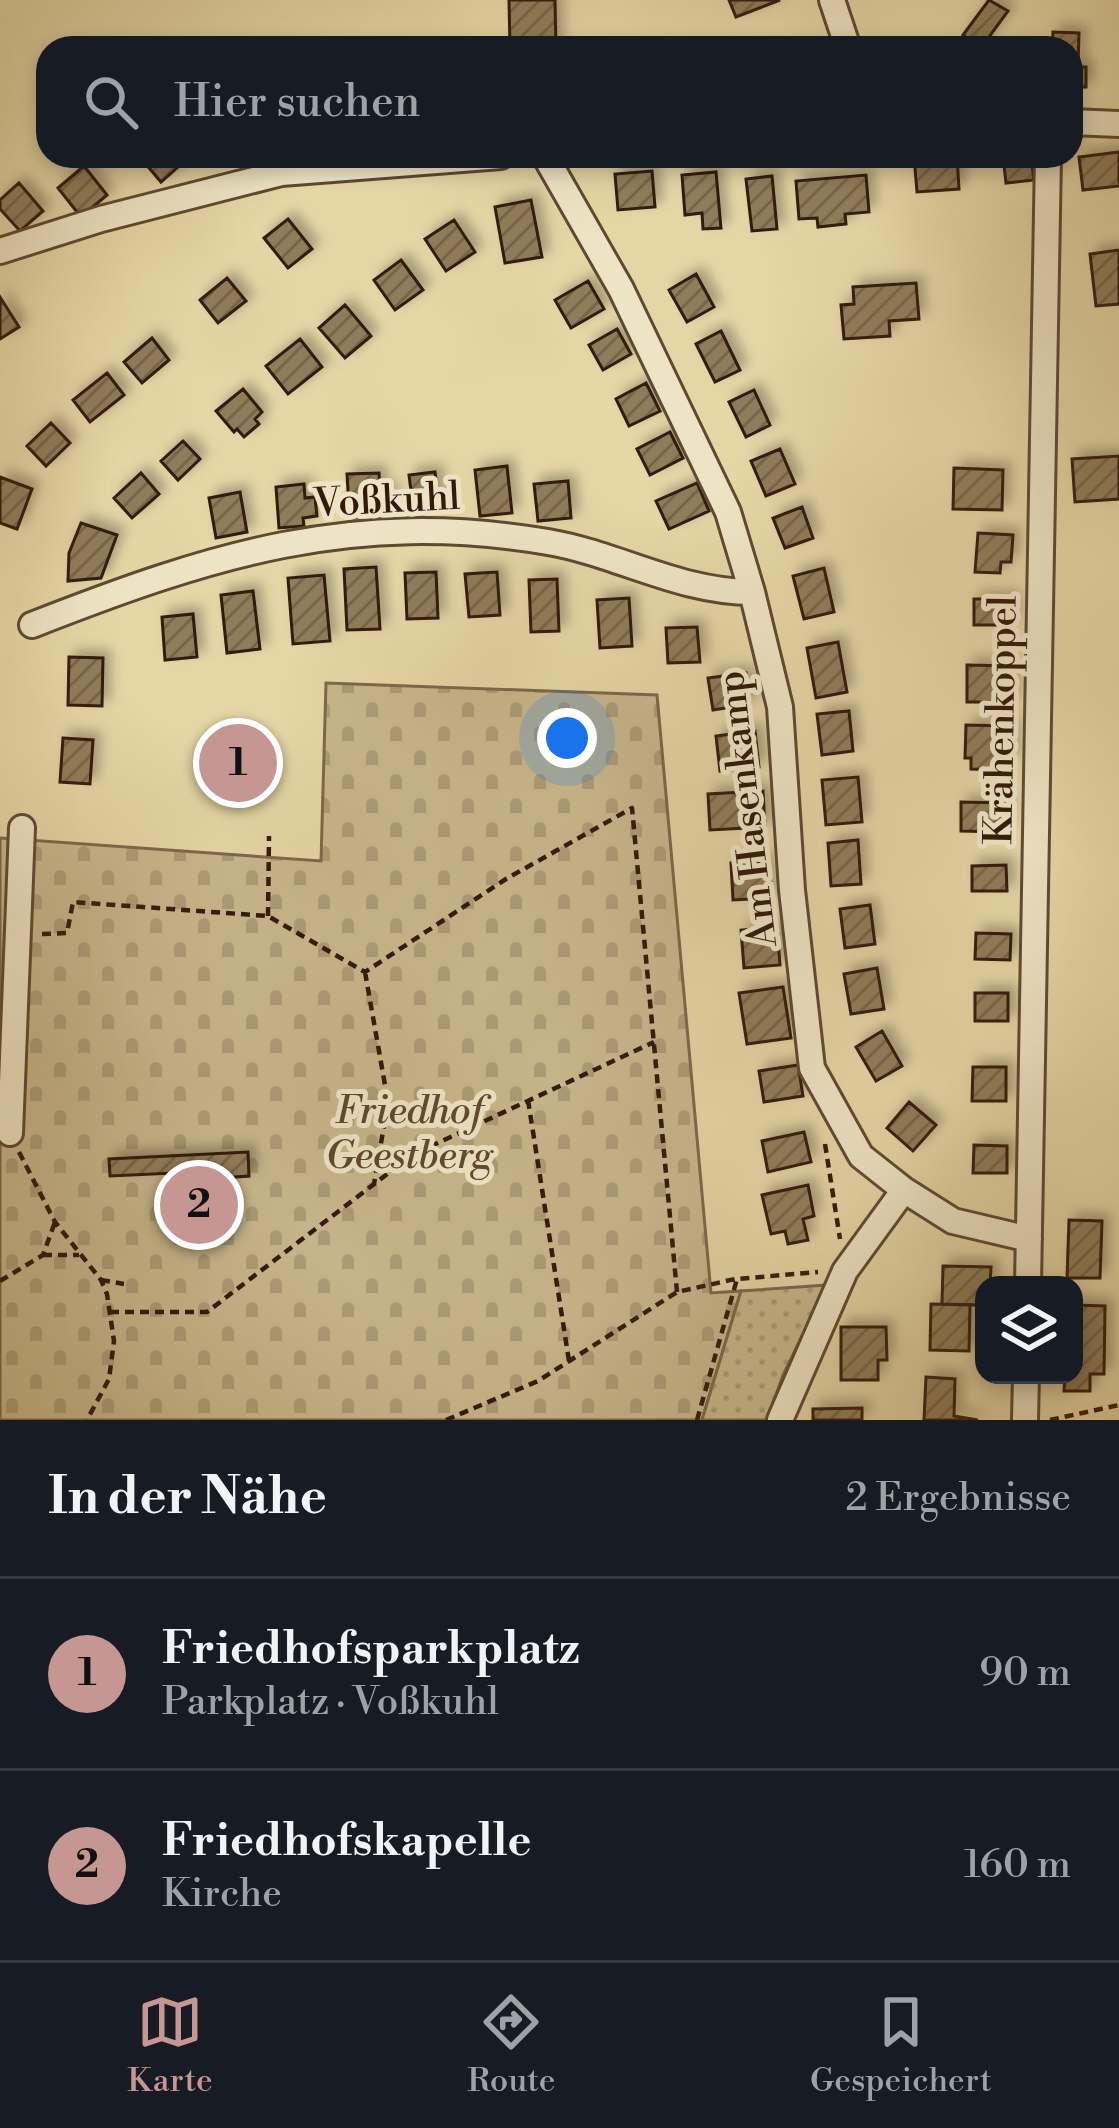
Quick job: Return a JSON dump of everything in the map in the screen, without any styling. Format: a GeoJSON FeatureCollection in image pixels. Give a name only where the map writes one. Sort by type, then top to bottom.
{"type":"FeatureCollection","features":[{"type":"Feature","properties":{"kind":"street"},"geometry":{"type":"LineString","coordinates":[[832,0],[844,36]]}},
{"type":"Feature","properties":{"kind":"street"},"geometry":{"type":"LineString","coordinates":[[1083,122],[1119,124]]}},
{"type":"Feature","properties":{"kind":"street"},"geometry":{"type":"LineString","coordinates":[[0,251],[101,218],[280,173],[345,168]]}},
{"type":"Feature","properties":{"kind":"street","name":"Am Hasenkamp"},"geometry":{"type":"LineString","coordinates":[[552,168],[621,289],[728,512],[752,592],[780,707],[792,890],[812,1068],[862,1156],[904,1190],[953,1221],[1029,1239]]}},
{"type":"Feature","properties":{"kind":"street","name":"Krähenkoppel"},"geometry":{"type":"LineString","coordinates":[[1028,1276],[1048,168]]}},
{"type":"Feature","properties":{"kind":"street","name":"Voßkuhl"},"geometry":{"type":"LineString","coordinates":[[32,625],[144,581],[237,554],[325,535],[406,530],[489,532],[560,544],[714,592],[752,592]]}},
{"type":"Feature","properties":{"kind":"street"},"geometry":{"type":"LineString","coordinates":[[10,1133],[22,828]]}},
{"type":"Feature","properties":{"kind":"street"},"geometry":{"type":"LineString","coordinates":[[780,1420],[845,1270],[904,1190]]}},
{"type":"Feature","properties":{"kind":"street"},"geometry":{"type":"LineString","coordinates":[[1025,1420],[1026,1384]]}},
{"type":"Feature","properties":{"kind":"path"},"geometry":{"type":"LineString","coordinates":[[365,972],[506,879],[632,808],[677,1292]]}},
{"type":"Feature","properties":{"kind":"path"},"geometry":{"type":"LineString","coordinates":[[268,916],[269,836]]}},
{"type":"Feature","properties":{"kind":"path"},"geometry":{"type":"LineString","coordinates":[[18,935],[67,933],[73,902],[268,916],[365,972],[388,1102],[374,1184]]}},
{"type":"Feature","properties":{"kind":"path"},"geometry":{"type":"LineString","coordinates":[[110,1312],[207,1312],[412,1155],[654,1042]]}},
{"type":"Feature","properties":{"kind":"path"},"geometry":{"type":"LineString","coordinates":[[528,1100],[569,1360]]}},
{"type":"Feature","properties":{"kind":"path"},"geometry":{"type":"LineString","coordinates":[[10,1133],[55,1222],[101,1280],[110,1312],[114,1341],[109,1379],[87,1420]]}},
{"type":"Feature","properties":{"kind":"path"},"geometry":{"type":"LineString","coordinates":[[446,1420],[538,1381],[677,1292],[736,1279],[845,1270],[823,1136]]}},
{"type":"Feature","properties":{"kind":"path"},"geometry":{"type":"LineString","coordinates":[[43,1255],[55,1222]]}},
{"type":"Feature","properties":{"kind":"path"},"geometry":{"type":"LineString","coordinates":[[202,1234],[202,1244]]}},
{"type":"Feature","properties":{"kind":"path"},"geometry":{"type":"LineString","coordinates":[[0,1281],[43,1255],[79,1255]]}},
{"type":"Feature","properties":{"kind":"path"},"geometry":{"type":"LineString","coordinates":[[697,1420],[736,1279]]}},
{"type":"Feature","properties":{"kind":"path"},"geometry":{"type":"LineString","coordinates":[[101,1280],[124,1284]]}},
{"type":"Feature","properties":{"kind":"path"},"geometry":{"type":"LineString","coordinates":[[1050,1420],[1119,1405]]}},
{"type":"Feature","properties":{"kind":"green space","name":"Friedhof Geestberg"},"geometry":{"type":"Polygon","coordinates":[[[326,683],[657,695],[711,1293],[741,1291],[702,1420],[0,1420],[0,838],[321,861],[326,683]]]}},
{"type":"Feature","properties":{"kind":"green space"},"geometry":{"type":"Polygon","coordinates":[[[827,1285],[783,1375],[767,1420],[702,1420],[741,1291],[827,1285]]]}},
{"type":"Feature","properties":{"kind":"building"},"geometry":{"type":"Polygon","coordinates":[[[509,0],[555,0],[556,36],[510,36],[509,0]]]}},
{"type":"Feature","properties":{"kind":"building"},"geometry":{"type":"Polygon","coordinates":[[[729,0],[780,0],[736,17],[729,0]]]}},
{"type":"Feature","properties":{"kind":"building"},"geometry":{"type":"Polygon","coordinates":[[[989,0],[1008,11],[990,36],[963,35],[989,0]]]}},
{"type":"Feature","properties":{"kind":"building"},"geometry":{"type":"Polygon","coordinates":[[[1053,32],[1079,33],[1079,36],[1053,36],[1053,32]]]}},
{"type":"Feature","properties":{"kind":"building"},"geometry":{"type":"Polygon","coordinates":[[[1119,152],[1119,186],[1083,190],[1083,156],[1119,152]]]}},
{"type":"Feature","properties":{"kind":"building"},"geometry":{"type":"Polygon","coordinates":[[[86,168],[107,195],[81,217],[58,188],[86,168]]]}},
{"type":"Feature","properties":{"kind":"building"},"geometry":{"type":"Polygon","coordinates":[[[149,168],[177,168],[161,182],[149,168]]]}},
{"type":"Feature","properties":{"kind":"building"},"geometry":{"type":"Polygon","coordinates":[[[915,168],[958,168],[959,189],[917,192],[915,168]]]}},
{"type":"Feature","properties":{"kind":"building"},"geometry":{"type":"Polygon","coordinates":[[[1004,168],[1032,168],[1034,180],[1006,183],[1004,168]]]}},
{"type":"Feature","properties":{"kind":"building"},"geometry":{"type":"Polygon","coordinates":[[[652,171],[655,207],[618,210],[615,174],[652,171]]]}},
{"type":"Feature","properties":{"kind":"building"},"geometry":{"type":"Polygon","coordinates":[[[716,172],[721,228],[703,229],[702,213],[685,215],[682,175],[716,172]]]}},
{"type":"Feature","properties":{"kind":"building"},"geometry":{"type":"Polygon","coordinates":[[[866,175],[869,212],[845,214],[846,224],[818,227],[817,218],[799,219],[796,181],[866,175]]]}},
{"type":"Feature","properties":{"kind":"building"},"geometry":{"type":"Polygon","coordinates":[[[772,176],[777,229],[752,231],[746,179],[772,176]]]}},
{"type":"Feature","properties":{"kind":"building"},"geometry":{"type":"Polygon","coordinates":[[[19,183],[43,211],[20,231],[0,209],[0,200],[19,183]]]}},
{"type":"Feature","properties":{"kind":"building"},"geometry":{"type":"Polygon","coordinates":[[[531,200],[542,257],[505,263],[495,207],[531,200]]]}},
{"type":"Feature","properties":{"kind":"building"},"geometry":{"type":"Polygon","coordinates":[[[288,219],[312,249],[288,268],[264,238],[288,219]]]}},
{"type":"Feature","properties":{"kind":"building"},"geometry":{"type":"Polygon","coordinates":[[[454,220],[475,252],[446,271],[425,239],[454,220]]]}},
{"type":"Feature","properties":{"kind":"building"},"geometry":{"type":"Polygon","coordinates":[[[1119,250],[1119,304],[1096,306],[1090,254],[1119,250]]]}},
{"type":"Feature","properties":{"kind":"building"},"geometry":{"type":"Polygon","coordinates":[[[401,260],[423,290],[395,310],[374,280],[401,260]]]}},
{"type":"Feature","properties":{"kind":"building"},"geometry":{"type":"Polygon","coordinates":[[[696,274],[714,307],[687,322],[669,290],[696,274]]]}},
{"type":"Feature","properties":{"kind":"building"},"geometry":{"type":"Polygon","coordinates":[[[227,278],[246,301],[218,323],[200,300],[227,278]]]}},
{"type":"Feature","properties":{"kind":"building"},"geometry":{"type":"Polygon","coordinates":[[[588,281],[604,309],[571,328],[555,300],[588,281]]]}},
{"type":"Feature","properties":{"kind":"building"},"geometry":{"type":"Polygon","coordinates":[[[916,283],[919,319],[889,321],[890,336],[844,339],[841,305],[854,304],[853,287],[916,283]]]}},
{"type":"Feature","properties":{"kind":"building"},"geometry":{"type":"Polygon","coordinates":[[[0,297],[19,327],[0,339],[0,297]]]}},
{"type":"Feature","properties":{"kind":"building"},"geometry":{"type":"Polygon","coordinates":[[[345,305],[371,336],[345,358],[319,328],[345,305]]]}},
{"type":"Feature","properties":{"kind":"building"},"geometry":{"type":"Polygon","coordinates":[[[617,329],[631,354],[603,370],[589,345],[617,329]]]}},
{"type":"Feature","properties":{"kind":"building"},"geometry":{"type":"Polygon","coordinates":[[[721,331],[740,370],[715,382],[696,344],[721,331]]]}},
{"type":"Feature","properties":{"kind":"building"},"geometry":{"type":"Polygon","coordinates":[[[152,338],[169,360],[142,383],[124,362],[152,338]]]}},
{"type":"Feature","properties":{"kind":"building"},"geometry":{"type":"Polygon","coordinates":[[[300,339],[322,367],[288,394],[266,366],[300,339]]]}},
{"type":"Feature","properties":{"kind":"building"},"geometry":{"type":"Polygon","coordinates":[[[107,373],[124,395],[90,422],[73,400],[107,373]]]}},
{"type":"Feature","properties":{"kind":"building"},"geometry":{"type":"Polygon","coordinates":[[[646,383],[660,411],[629,426],[616,399],[646,383]]]}},
{"type":"Feature","properties":{"kind":"building"},"geometry":{"type":"Polygon","coordinates":[[[243,389],[262,412],[255,419],[259,424],[244,437],[216,411],[243,389]]]}},
{"type":"Feature","properties":{"kind":"building"},"geometry":{"type":"Polygon","coordinates":[[[754,390],[770,425],[746,437],[729,402],[754,390]]]}},
{"type":"Feature","properties":{"kind":"building"},"geometry":{"type":"Polygon","coordinates":[[[51,423],[70,443],[46,466],[27,446],[51,423]]]}},
{"type":"Feature","properties":{"kind":"building"},"geometry":{"type":"Polygon","coordinates":[[[670,432],[683,458],[650,475],[637,449],[670,432]]]}},
{"type":"Feature","properties":{"kind":"building"},"geometry":{"type":"Polygon","coordinates":[[[183,441],[200,459],[178,480],[161,461],[183,441]]]}},
{"type":"Feature","properties":{"kind":"building"},"geometry":{"type":"Polygon","coordinates":[[[780,449],[795,484],[766,496],[751,461],[780,449]]]}},
{"type":"Feature","properties":{"kind":"building"},"geometry":{"type":"Polygon","coordinates":[[[1119,456],[1119,499],[1075,502],[1072,459],[1119,456]]]}},
{"type":"Feature","properties":{"kind":"building"},"geometry":{"type":"Polygon","coordinates":[[[507,466],[512,513],[480,516],[475,470],[507,466]]]}},
{"type":"Feature","properties":{"kind":"building"},"geometry":{"type":"Polygon","coordinates":[[[954,468],[1003,470],[1002,510],[953,509],[954,468]]]}},
{"type":"Feature","properties":{"kind":"building"},"geometry":{"type":"Polygon","coordinates":[[[435,472],[440,512],[414,515],[409,475],[435,472]]]}},
{"type":"Feature","properties":{"kind":"building"},"geometry":{"type":"Polygon","coordinates":[[[141,473],[159,494],[132,518],[114,498],[141,473]]]}},
{"type":"Feature","properties":{"kind":"building"},"geometry":{"type":"Polygon","coordinates":[[[379,473],[380,491],[390,490],[391,504],[383,504],[384,520],[350,522],[347,474],[379,473]]]}},
{"type":"Feature","properties":{"kind":"building"},"geometry":{"type":"Polygon","coordinates":[[[0,477],[32,489],[17,529],[0,523],[0,477]]]}},
{"type":"Feature","properties":{"kind":"building"},"geometry":{"type":"Polygon","coordinates":[[[568,481],[571,518],[538,521],[534,484],[568,481]]]}},
{"type":"Feature","properties":{"kind":"building"},"geometry":{"type":"Polygon","coordinates":[[[697,483],[709,511],[669,529],[656,501],[697,483]]]}},
{"type":"Feature","properties":{"kind":"building"},"geometry":{"type":"Polygon","coordinates":[[[304,484],[305,498],[315,497],[317,516],[303,518],[304,526],[279,528],[276,487],[304,484]]]}},
{"type":"Feature","properties":{"kind":"building"},"geometry":{"type":"Polygon","coordinates":[[[240,492],[247,532],[216,538],[209,498],[240,492]]]}},
{"type":"Feature","properties":{"kind":"building"},"geometry":{"type":"Polygon","coordinates":[[[802,507],[813,538],[785,548],[773,518],[802,507]]]}},
{"type":"Feature","properties":{"kind":"building"},"geometry":{"type":"Polygon","coordinates":[[[81,523],[117,535],[101,578],[68,581],[69,553],[81,523]]]}},
{"type":"Feature","properties":{"kind":"building"},"geometry":{"type":"Polygon","coordinates":[[[978,533],[1013,535],[1011,562],[1001,562],[1000,573],[975,572],[978,533]]]}},
{"type":"Feature","properties":{"kind":"building"},"geometry":{"type":"Polygon","coordinates":[[[376,567],[380,629],[347,630],[344,569],[376,567]]]}},
{"type":"Feature","properties":{"kind":"building"},"geometry":{"type":"Polygon","coordinates":[[[824,568],[834,612],[804,619],[793,576],[824,568]]]}},
{"type":"Feature","properties":{"kind":"building"},"geometry":{"type":"Polygon","coordinates":[[[436,572],[438,618],[407,619],[405,573],[436,572]]]}},
{"type":"Feature","properties":{"kind":"building"},"geometry":{"type":"Polygon","coordinates":[[[497,572],[500,615],[469,617],[465,574],[497,572]]]}},
{"type":"Feature","properties":{"kind":"building"},"geometry":{"type":"Polygon","coordinates":[[[324,575],[330,641],[293,644],[288,578],[324,575]]]}},
{"type":"Feature","properties":{"kind":"building"},"geometry":{"type":"Polygon","coordinates":[[[557,579],[559,631],[531,632],[529,580],[557,579]]]}},
{"type":"Feature","properties":{"kind":"building"},"geometry":{"type":"Polygon","coordinates":[[[253,591],[260,649],[227,653],[221,595],[253,591]]]}},
{"type":"Feature","properties":{"kind":"building"},"geometry":{"type":"Polygon","coordinates":[[[629,598],[632,646],[600,648],[597,600],[629,598]]]}},
{"type":"Feature","properties":{"kind":"building"},"geometry":{"type":"Polygon","coordinates":[[[974,599],[1012,599],[1011,625],[974,625],[974,599]]]}},
{"type":"Feature","properties":{"kind":"building"},"geometry":{"type":"Polygon","coordinates":[[[193,614],[197,657],[165,660],[162,617],[193,614]]]}},
{"type":"Feature","properties":{"kind":"building"},"geometry":{"type":"Polygon","coordinates":[[[697,627],[700,662],[668,663],[666,628],[697,627]]]}},
{"type":"Feature","properties":{"kind":"building"},"geometry":{"type":"Polygon","coordinates":[[[838,642],[847,692],[816,698],[807,648],[838,642]]]}},
{"type":"Feature","properties":{"kind":"building"},"geometry":{"type":"Polygon","coordinates":[[[69,657],[103,658],[102,706],[68,705],[69,657]]]}},
{"type":"Feature","properties":{"kind":"building"},"geometry":{"type":"Polygon","coordinates":[[[967,665],[1010,666],[1010,702],[967,702],[967,665]]]}},
{"type":"Feature","properties":{"kind":"building"},"geometry":{"type":"Polygon","coordinates":[[[746,673],[750,704],[713,710],[708,678],[746,673]]]}},
{"type":"Feature","properties":{"kind":"building"},"geometry":{"type":"Polygon","coordinates":[[[849,711],[853,751],[822,755],[817,714],[849,711]]]}},
{"type":"Feature","properties":{"kind":"building"},"geometry":{"type":"Polygon","coordinates":[[[966,725],[1011,726],[1010,762],[999,761],[998,770],[971,769],[971,758],[965,758],[966,725]]]}},
{"type":"Feature","properties":{"kind":"building"},"geometry":{"type":"Polygon","coordinates":[[[755,731],[759,767],[720,771],[716,736],[755,731]]]}},
{"type":"Feature","properties":{"kind":"building"},"geometry":{"type":"Polygon","coordinates":[[[63,738],[93,740],[90,784],[60,782],[63,738]]]}},
{"type":"Feature","properties":{"kind":"building"},"geometry":{"type":"Polygon","coordinates":[[[858,777],[862,822],[826,825],[822,780],[858,777]]]}},
{"type":"Feature","properties":{"kind":"building"},"geometry":{"type":"Polygon","coordinates":[[[763,791],[765,827],[710,830],[708,794],[763,791]]]}},
{"type":"Feature","properties":{"kind":"building"},"geometry":{"type":"Polygon","coordinates":[[[961,802],[1005,803],[1004,832],[961,831],[961,802]]]}},
{"type":"Feature","properties":{"kind":"building"},"geometry":{"type":"Polygon","coordinates":[[[858,840],[861,884],[831,886],[828,843],[858,840]]]}},
{"type":"Feature","properties":{"kind":"building"},"geometry":{"type":"Polygon","coordinates":[[[766,861],[768,898],[733,900],[731,863],[766,861]]]}},
{"type":"Feature","properties":{"kind":"building"},"geometry":{"type":"Polygon","coordinates":[[[1006,865],[1007,891],[972,891],[972,866],[1006,865]]]}},
{"type":"Feature","properties":{"kind":"building"},"geometry":{"type":"Polygon","coordinates":[[[870,905],[875,944],[845,948],[840,909],[870,905]]]}},
{"type":"Feature","properties":{"kind":"building"},"geometry":{"type":"Polygon","coordinates":[[[777,927],[780,965],[744,968],[741,930],[777,927]]]}},
{"type":"Feature","properties":{"kind":"building"},"geometry":{"type":"Polygon","coordinates":[[[976,933],[1011,934],[1010,960],[975,959],[976,933]]]}},
{"type":"Feature","properties":{"kind":"building"},"geometry":{"type":"Polygon","coordinates":[[[877,968],[884,1009],[851,1014],[844,974],[877,968]]]}},
{"type":"Feature","properties":{"kind":"building"},"geometry":{"type":"Polygon","coordinates":[[[783,987],[791,1038],[747,1044],[739,993],[783,987]]]}},
{"type":"Feature","properties":{"kind":"building"},"geometry":{"type":"Polygon","coordinates":[[[975,993],[1008,993],[1008,1021],[975,1021],[975,993]]]}},
{"type":"Feature","properties":{"kind":"building"},"geometry":{"type":"Polygon","coordinates":[[[882,1031],[902,1066],[876,1081],[856,1047],[882,1031]]]}},
{"type":"Feature","properties":{"kind":"building"},"geometry":{"type":"Polygon","coordinates":[[[798,1065],[803,1096],[764,1102],[759,1071],[798,1065]]]}},
{"type":"Feature","properties":{"kind":"building"},"geometry":{"type":"Polygon","coordinates":[[[973,1067],[1006,1067],[1006,1101],[972,1101],[973,1067]]]}},
{"type":"Feature","properties":{"kind":"building"},"geometry":{"type":"Polygon","coordinates":[[[909,1102],[936,1125],[913,1151],[887,1128],[909,1102]]]}},
{"type":"Feature","properties":{"kind":"building"},"geometry":{"type":"Polygon","coordinates":[[[804,1132],[811,1162],[768,1172],[762,1141],[804,1132]]]}},
{"type":"Feature","properties":{"kind":"building"},"geometry":{"type":"Polygon","coordinates":[[[974,1145],[1007,1146],[1007,1173],[973,1173],[974,1145]]]}},
{"type":"Feature","properties":{"kind":"building"},"geometry":{"type":"Polygon","coordinates":[[[248,1152],[249,1176],[222,1178],[225,1233],[177,1235],[174,1173],[110,1176],[109,1159],[248,1152]]]}},
{"type":"Feature","properties":{"kind":"building"},"geometry":{"type":"Polygon","coordinates":[[[808,1185],[814,1216],[803,1219],[808,1240],[788,1244],[785,1231],[771,1234],[762,1195],[808,1185]]]}},
{"type":"Feature","properties":{"kind":"building"},"geometry":{"type":"Polygon","coordinates":[[[1069,1220],[1102,1221],[1100,1278],[1067,1276],[1069,1220]]]}},
{"type":"Feature","properties":{"kind":"building"},"geometry":{"type":"Polygon","coordinates":[[[943,1266],[991,1267],[990,1276],[975,1276],[975,1305],[942,1304],[943,1266]]]}},
{"type":"Feature","properties":{"kind":"building"},"geometry":{"type":"Polygon","coordinates":[[[931,1304],[970,1305],[969,1351],[930,1350],[931,1304]]]}},
{"type":"Feature","properties":{"kind":"building"},"geometry":{"type":"Polygon","coordinates":[[[1083,1305],[1105,1306],[1104,1374],[1090,1374],[1090,1391],[1064,1391],[1064,1384],[1083,1384],[1083,1305]]]}},
{"type":"Feature","properties":{"kind":"building"},"geometry":{"type":"Polygon","coordinates":[[[841,1327],[886,1327],[887,1360],[878,1360],[878,1380],[841,1380],[841,1327]]]}},
{"type":"Feature","properties":{"kind":"building"},"geometry":{"type":"Polygon","coordinates":[[[926,1377],[955,1379],[954,1416],[978,1420],[924,1420],[926,1377]]]}},
{"type":"Feature","properties":{"kind":"building"},"geometry":{"type":"Polygon","coordinates":[[[862,1408],[862,1420],[813,1420],[813,1409],[862,1408]]]}},
{"type":"Feature","properties":{"kind":"place","name":"Friedhofsparkplatz"},"geometry":{"type":"Point","coordinates":[238,763]}},
{"type":"Feature","properties":{"kind":"place","name":"Friedhofskapelle"},"geometry":{"type":"Point","coordinates":[199,1205]}}]}
